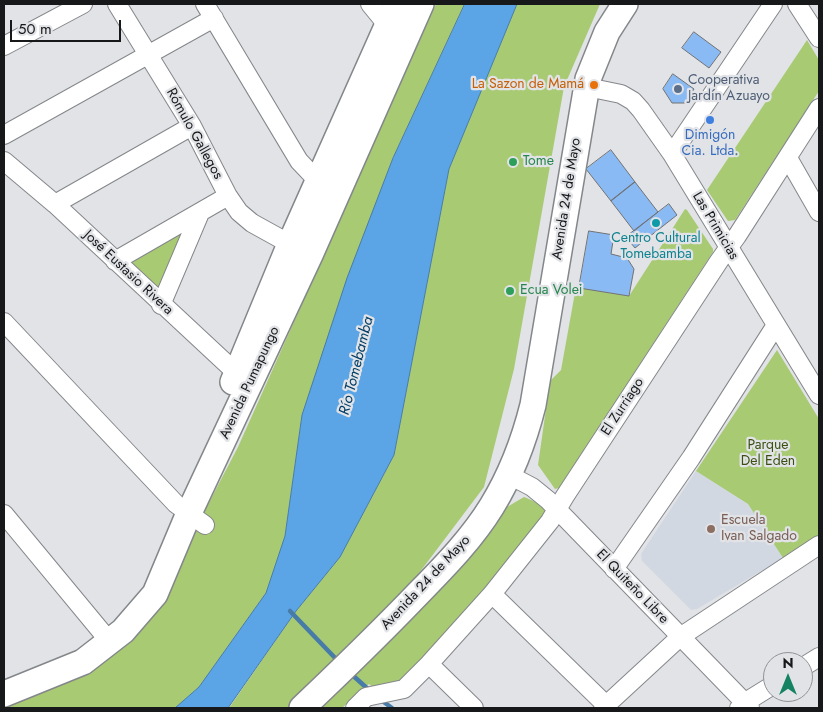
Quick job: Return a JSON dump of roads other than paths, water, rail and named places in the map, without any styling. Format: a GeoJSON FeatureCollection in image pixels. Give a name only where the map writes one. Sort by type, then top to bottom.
{"type":"FeatureCollection","features":[{"type":"Feature","properties":{"kind":"main road","name":"Avenida Pumapungo"},"geometry":{"type":"LineString","coordinates":[[4,694],[83,662],[105,637],[114,621],[130,604],[145,578],[190,514],[192,477],[244,379],[421,4]]}},
{"type":"Feature","properties":{"kind":"main road","name":"Avenida 24 de Mayo"},"geometry":{"type":"LineString","coordinates":[[302,708],[430,582],[471,536],[492,506],[509,475],[521,446],[534,405],[588,79],[604,39],[625,4]]}},
{"type":"Feature","properties":{"kind":"main road","name":"Avenida Pumapungo"},"geometry":{"type":"LineString","coordinates":[[244,379],[290,244],[334,189],[392,15]]}},
{"type":"Feature","properties":{"kind":"main road","name":"Avenida Pumapungo"},"geometry":{"type":"LineString","coordinates":[[4,681],[105,637]]}},
{"type":"Feature","properties":{"kind":"street"},"geometry":{"type":"LineString","coordinates":[[4,46],[83,4]]}},
{"type":"Feature","properties":{"kind":"street","name":"Rómulo Gallegos"},"geometry":{"type":"LineString","coordinates":[[117,4],[192,126],[228,196],[239,212],[252,223],[290,244]]}},
{"type":"Feature","properties":{"kind":"street"},"geometry":{"type":"LineString","coordinates":[[370,4],[392,15]]}},
{"type":"Feature","properties":{"kind":"street"},"geometry":{"type":"LineString","coordinates":[[672,154],[773,4]]}},
{"type":"Feature","properties":{"kind":"street"},"geometry":{"type":"LineString","coordinates":[[797,4],[819,38]]}},
{"type":"Feature","properties":{"kind":"street"},"geometry":{"type":"LineString","coordinates":[[4,135],[149,55],[209,11],[299,161],[334,189]]}},
{"type":"Feature","properties":{"kind":"street","name":"Las Primicias"},"geometry":{"type":"LineString","coordinates":[[587,87],[621,94],[633,101],[672,154],[819,395]]}},
{"type":"Feature","properties":{"kind":"street","name":"El Zurriago"},"geometry":{"type":"LineString","coordinates":[[361,703],[404,688],[429,664],[492,594],[550,521],[819,108]]}},
{"type":"Feature","properties":{"kind":"street"},"geometry":{"type":"LineString","coordinates":[[55,204],[192,126]]}},
{"type":"Feature","properties":{"kind":"street"},"geometry":{"type":"LineString","coordinates":[[788,158],[819,212]]}},
{"type":"Feature","properties":{"kind":"street","name":"José Eustasio Rivera"},"geometry":{"type":"LineString","coordinates":[[4,161],[55,204],[244,379]]}},
{"type":"Feature","properties":{"kind":"street"},"geometry":{"type":"LineString","coordinates":[[115,261],[228,196]]}},
{"type":"Feature","properties":{"kind":"street"},"geometry":{"type":"LineString","coordinates":[[162,304],[200,213]]}},
{"type":"Feature","properties":{"kind":"street"},"geometry":{"type":"LineString","coordinates":[[4,322],[190,514]]}},
{"type":"Feature","properties":{"kind":"street"},"geometry":{"type":"LineString","coordinates":[[614,568],[691,458],[776,325]]}},
{"type":"Feature","properties":{"kind":"street","name":"El Quiteño Libre"},"geometry":{"type":"LineString","coordinates":[[509,475],[532,487],[557,510],[744,706]]}},
{"type":"Feature","properties":{"kind":"street"},"geometry":{"type":"LineString","coordinates":[[4,514],[105,637]]}},
{"type":"Feature","properties":{"kind":"street"},"geometry":{"type":"LineString","coordinates":[[492,594],[604,707],[680,637],[819,545]]}},
{"type":"Feature","properties":{"kind":"street"},"geometry":{"type":"LineString","coordinates":[[429,664],[474,708]]}},
{"type":"Feature","properties":{"kind":"street"},"geometry":{"type":"LineString","coordinates":[[744,706],[763,692]]}},
{"type":"Feature","properties":{"kind":"water","name":"Río Tomebamba"},"geometry":{"type":"Polygon","coordinates":[[[465,4],[517,4],[449,169],[394,455],[340,557],[296,611],[228,708],[175,708],[199,687],[266,593],[285,536],[302,415],[347,278],[393,158],[465,4]]]}},
{"type":"Feature","properties":{"kind":"waterway"},"geometry":{"type":"LineString","coordinates":[[290,611],[338,661]]}},
{"type":"Feature","properties":{"kind":"waterway"},"geometry":{"type":"LineString","coordinates":[[349,672],[369,690]]}},
{"type":"Feature","properties":{"kind":"waterway"},"geometry":{"type":"LineString","coordinates":[[381,700],[392,708]]}},
{"type":"Feature","properties":{"kind":"place","name":"La Sazon de Mamá"},"geometry":{"type":"Point","coordinates":[594,85]}},
{"type":"Feature","properties":{"kind":"place","name":"Cooperativa Jardín Azuayo"},"geometry":{"type":"Point","coordinates":[678,89]}},
{"type":"Feature","properties":{"kind":"place","name":"Dimigón Cia. Ltda."},"geometry":{"type":"Point","coordinates":[710,120]}},
{"type":"Feature","properties":{"kind":"place","name":"Tome"},"geometry":{"type":"Point","coordinates":[513,162]}},
{"type":"Feature","properties":{"kind":"place","name":"Centro Cultural Tomebamba"},"geometry":{"type":"Point","coordinates":[656,223]}},
{"type":"Feature","properties":{"kind":"place","name":"Ecua Volei"},"geometry":{"type":"Point","coordinates":[510,291]}},
{"type":"Feature","properties":{"kind":"place","name":"Escuela Ivan Salgado"},"geometry":{"type":"Point","coordinates":[711,529]}},
{"type":"Feature","properties":{"kind":"park label","name":"Parque Del Eden"},"geometry":{"type":"Point","coordinates":[768,454]}}]}
